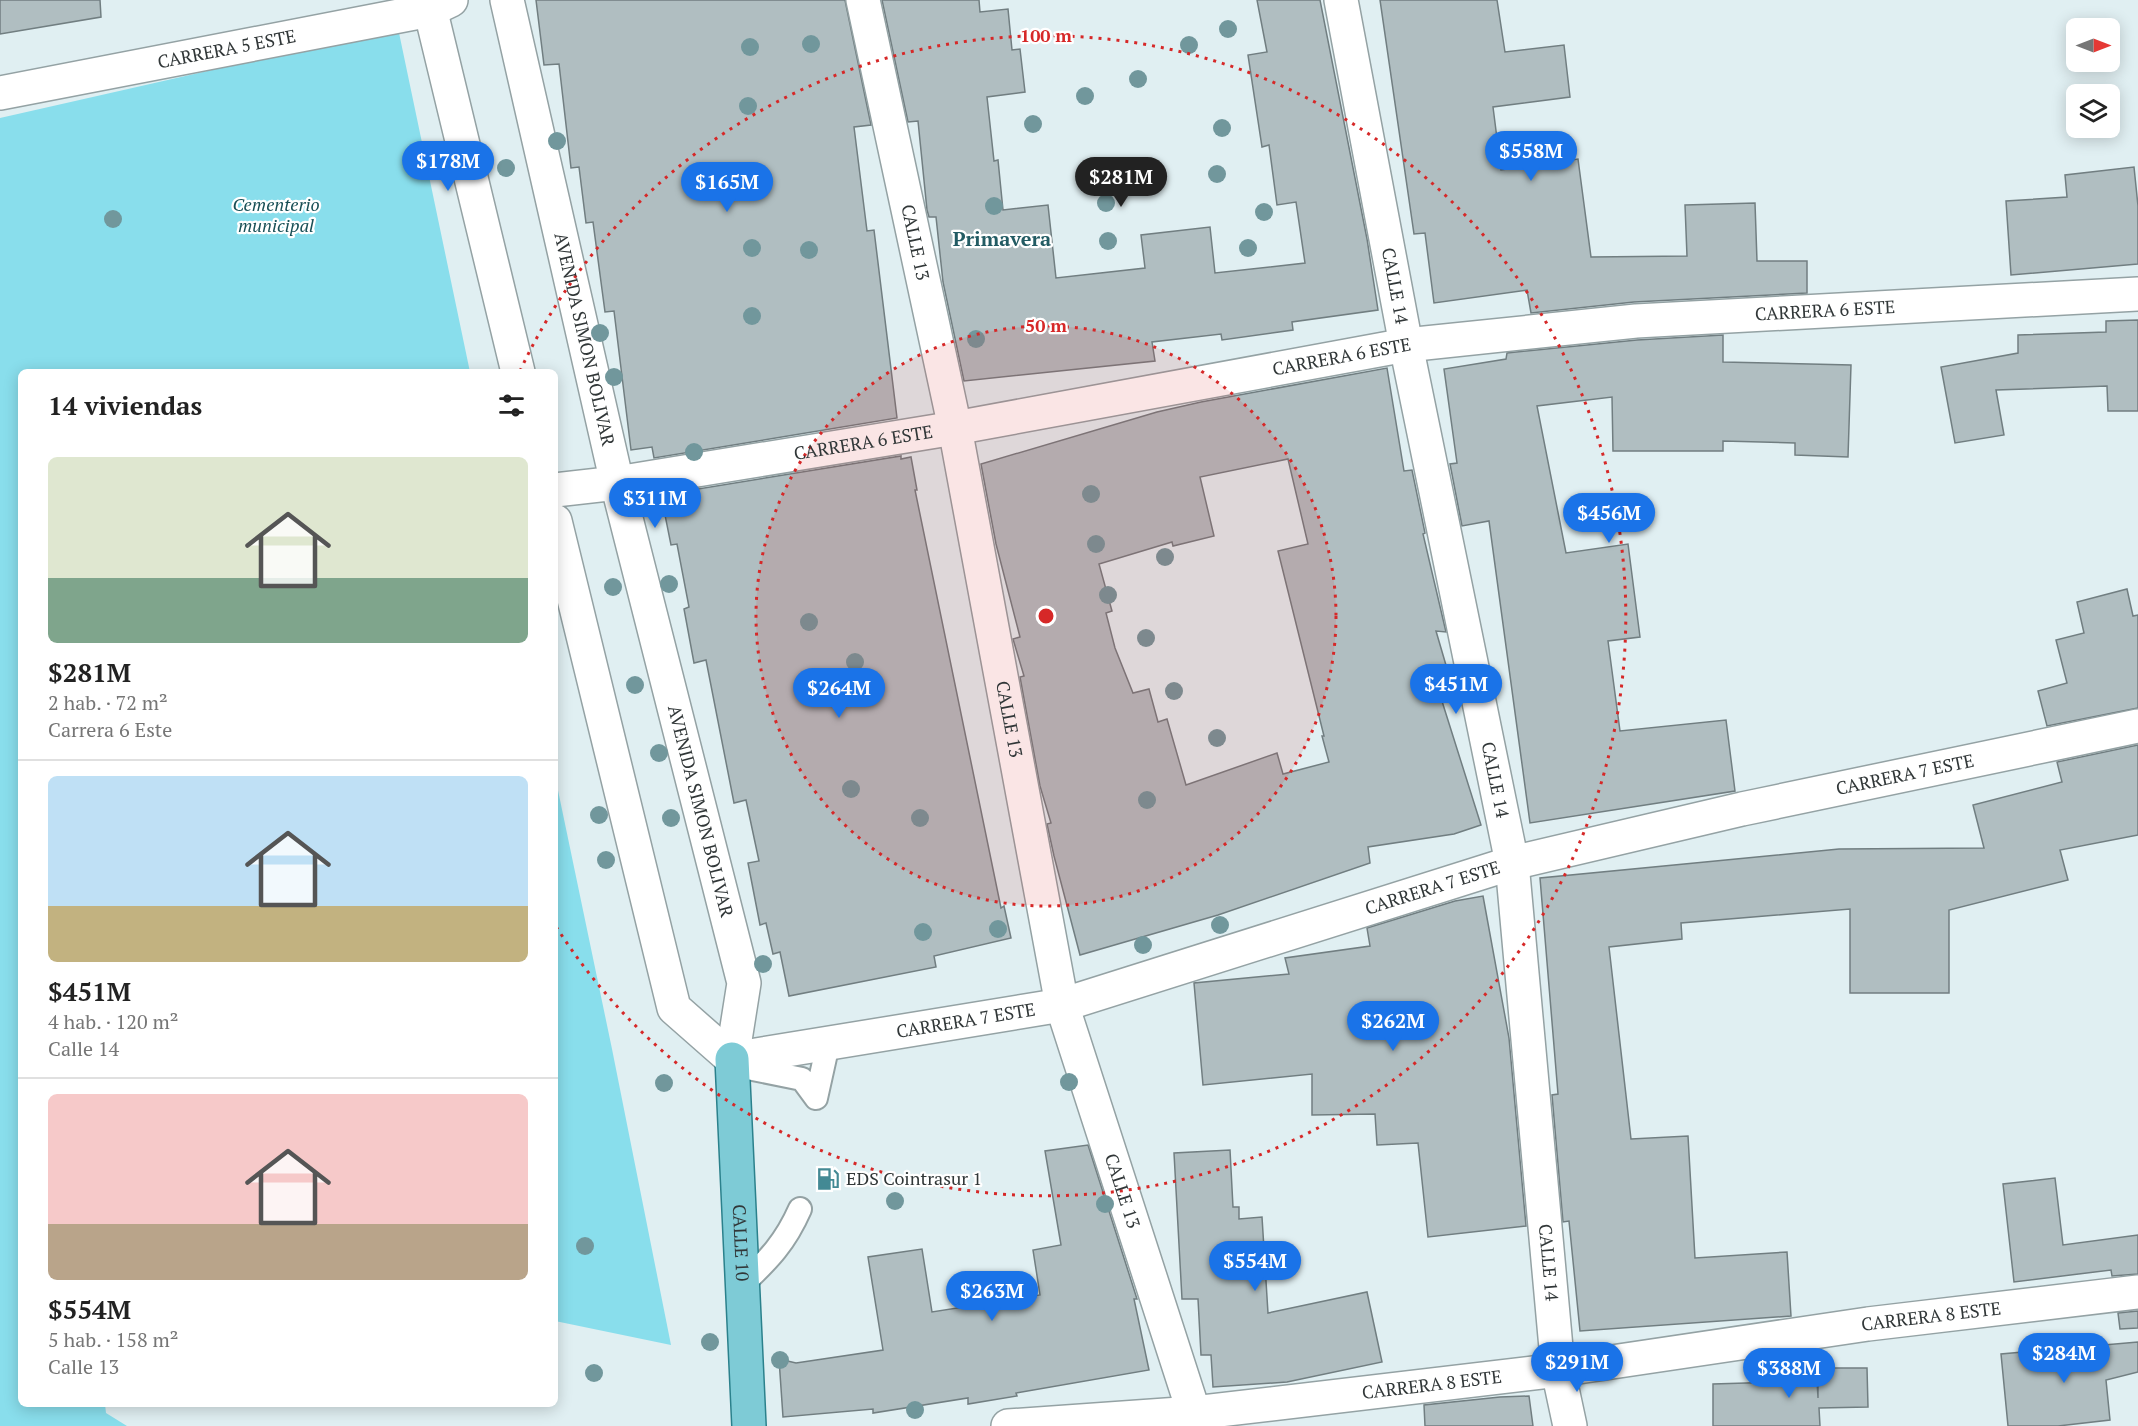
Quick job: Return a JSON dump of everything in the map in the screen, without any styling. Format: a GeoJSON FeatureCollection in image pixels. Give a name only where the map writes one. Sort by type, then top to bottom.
{"type":"FeatureCollection","features":[{"type":"Feature","properties":{"kind":"main road","name":"CALLE 10"},"geometry":{"type":"LineString","coordinates":[[733,1062],[749,1426]]}},
{"type":"Feature","properties":{"kind":"street","name":"AVENIDA SIMON BOLIVAR"},"geometry":{"type":"LineString","coordinates":[[507,0],[617,483],[744,983],[733,1062]]}},
{"type":"Feature","properties":{"kind":"street","name":"CALLE 13"},"geometry":{"type":"LineString","coordinates":[[863,0],[955,428],[1062,1005],[1195,1419]]}},
{"type":"Feature","properties":{"kind":"street","name":"CALLE 14"},"geometry":{"type":"LineString","coordinates":[[1341,0],[1406,345],[1512,863],[1558,1370],[1570,1426]]}},
{"type":"Feature","properties":{"kind":"street","name":"CARRERA 5 ESTE"},"geometry":{"type":"LineString","coordinates":[[0,93],[436,3]]}},
{"type":"Feature","properties":{"kind":"street"},"geometry":{"type":"LineString","coordinates":[[436,3],[518,369]]}},
{"type":"Feature","properties":{"kind":"street","name":"CARRERA 6 ESTE"},"geometry":{"type":"LineString","coordinates":[[558,490],[617,483],[955,428],[1406,345],[1636,321],[2138,294]]}},
{"type":"Feature","properties":{"kind":"street"},"geometry":{"type":"LineString","coordinates":[[558,534],[674,1008],[733,1062]]}},
{"type":"Feature","properties":{"kind":"street","name":"CARRERA 7 ESTE"},"geometry":{"type":"LineString","coordinates":[[733,1062],[1062,1005],[1512,863],[1742,809],[2138,726]]}},
{"type":"Feature","properties":{"kind":"street","name":"CARRERA 8 ESTE"},"geometry":{"type":"LineString","coordinates":[[1008,1426],[1195,1419],[1558,1370],[1868,1324],[2138,1292]]}},
{"type":"Feature","properties":{"kind":"lane"},"geometry":{"type":"LineString","coordinates":[[733,1062],[802,1079],[816,1098],[828,1044]]}},
{"type":"Feature","properties":{"kind":"lane"},"geometry":{"type":"LineString","coordinates":[[743,1284],[774,1254],[791,1229],[800,1209]]}},
{"type":"Feature","properties":{"kind":"green space","name":"Cementerio municipal"},"geometry":{"type":"Polygon","coordinates":[[[398,28],[469,369],[18,369],[18,1407],[105,1407],[106,1413],[127,1426],[0,1426],[0,118],[398,28]]]}},
{"type":"Feature","properties":{"kind":"green space"},"geometry":{"type":"Polygon","coordinates":[[[558,790],[612,1049],[671,1345],[558,1322],[558,790]]]}},
{"type":"Feature","properties":{"kind":"building"},"geometry":{"type":"Polygon","coordinates":[[[0,0],[100,0],[101,17],[0,34],[0,0]]]}},
{"type":"Feature","properties":{"kind":"building"},"geometry":{"type":"Polygon","coordinates":[[[536,0],[845,0],[871,125],[854,127],[867,231],[874,230],[897,418],[654,458],[652,447],[631,450],[614,311],[605,312],[593,222],[586,223],[579,167],[571,168],[559,64],[544,65],[536,0]]]}},
{"type":"Feature","properties":{"kind":"building"},"geometry":{"type":"Polygon","coordinates":[[[882,0],[979,0],[980,12],[1008,9],[1012,50],[1020,49],[1025,92],[987,97],[994,161],[998,160],[1003,210],[1048,205],[1056,278],[1145,268],[1141,235],[1210,227],[1215,273],[1305,263],[1296,202],[1277,205],[1269,145],[1262,147],[1248,55],[1267,52],[1257,0],[1320,0],[1367,239],[1378,310],[1292,322],[1293,330],[1222,340],[1221,334],[1152,342],[1155,361],[964,381],[943,282],[936,217],[929,217],[927,210],[918,121],[908,122],[882,0]]]}},
{"type":"Feature","properties":{"kind":"building"},"geometry":{"type":"Polygon","coordinates":[[[1380,0],[1497,0],[1505,52],[1564,45],[1570,97],[1493,107],[1501,170],[1578,159],[1591,257],[1687,256],[1685,205],[1755,203],[1757,261],[1807,261],[1807,293],[1634,302],[1531,313],[1527,290],[1434,303],[1425,233],[1414,234],[1380,0]]]}},
{"type":"Feature","properties":{"kind":"building"},"geometry":{"type":"Polygon","coordinates":[[[2134,167],[2138,206],[2138,264],[2011,275],[2006,201],[2067,197],[2065,175],[2134,167]]]}},
{"type":"Feature","properties":{"kind":"building"},"geometry":{"type":"Polygon","coordinates":[[[2138,320],[2138,411],[2108,411],[2107,386],[1996,390],[2004,435],[1955,443],[1941,367],[2018,353],[2018,335],[2106,332],[2106,321],[2138,320]]]}},
{"type":"Feature","properties":{"kind":"building"},"geometry":{"type":"Polygon","coordinates":[[[1723,335],[1723,362],[1851,365],[1848,457],[1795,455],[1795,443],[1723,441],[1723,451],[1613,451],[1612,397],[1537,406],[1566,553],[1628,544],[1640,637],[1608,641],[1620,731],[1726,720],[1735,791],[1530,823],[1489,521],[1462,526],[1450,464],[1457,463],[1444,369],[1506,359],[1507,353],[1637,340],[1723,335]]]}},
{"type":"Feature","properties":{"kind":"building"},"geometry":{"type":"Polygon","coordinates":[[[1387,368],[1404,471],[1412,470],[1425,533],[1423,534],[1446,632],[1436,631],[1455,696],[1441,698],[1481,825],[1454,834],[1368,847],[1370,863],[1218,915],[1080,955],[1047,824],[1051,823],[1040,786],[1020,677],[1024,676],[1013,639],[1020,637],[996,544],[981,464],[1157,412],[1387,368]],[[1288,459],[1200,477],[1214,536],[1173,546],[1172,542],[1099,564],[1112,611],[1106,613],[1115,648],[1133,693],[1149,689],[1158,722],[1167,719],[1186,785],[1277,753],[1283,774],[1329,762],[1278,551],[1308,544],[1288,459]]]}},
{"type":"Feature","properties":{"kind":"building"},"geometry":{"type":"Polygon","coordinates":[[[901,456],[901,459],[911,457],[917,490],[915,490],[1001,908],[1004,906],[1011,938],[934,956],[936,967],[789,996],[780,952],[773,954],[766,923],[760,925],[748,863],[759,861],[746,800],[734,803],[706,660],[694,663],[684,609],[689,607],[677,544],[671,545],[661,495],[901,456]]]}},
{"type":"Feature","properties":{"kind":"building"},"geometry":{"type":"Polygon","coordinates":[[[2127,589],[2133,616],[2138,615],[2138,708],[2047,726],[2038,691],[2067,683],[2056,640],[2084,633],[2077,602],[2127,589]]]}},
{"type":"Feature","properties":{"kind":"building"},"geometry":{"type":"Polygon","coordinates":[[[2138,745],[2138,835],[2060,850],[2068,880],[1949,910],[1949,993],[1850,993],[1850,909],[1681,923],[1682,939],[1609,947],[1631,1139],[1688,1136],[1695,1258],[1787,1252],[1791,1316],[1580,1331],[1569,1221],[1563,1222],[1552,1095],[1558,1094],[1540,878],[1839,849],[1984,848],[1973,805],[2062,782],[2057,762],[2138,745]]]}},
{"type":"Feature","properties":{"kind":"building"},"geometry":{"type":"Polygon","coordinates":[[[1483,896],[1509,1038],[1526,1226],[1428,1237],[1418,1143],[1377,1145],[1375,1114],[1312,1115],[1312,1074],[1203,1085],[1194,983],[1289,974],[1285,958],[1370,946],[1367,928],[1455,901],[1483,896]]]}},
{"type":"Feature","properties":{"kind":"building"},"geometry":{"type":"Polygon","coordinates":[[[1088,1145],[1137,1299],[1134,1299],[1149,1370],[1016,1393],[1017,1396],[968,1404],[968,1398],[873,1413],[873,1409],[783,1417],[779,1359],[796,1363],[883,1350],[868,1257],[922,1249],[932,1312],[1040,1295],[1033,1250],[1061,1245],[1045,1151],[1088,1145]]]}},
{"type":"Feature","properties":{"kind":"building"},"geometry":{"type":"Polygon","coordinates":[[[1230,1150],[1233,1207],[1239,1207],[1239,1219],[1262,1217],[1268,1313],[1367,1292],[1382,1362],[1287,1382],[1213,1387],[1211,1355],[1201,1355],[1198,1299],[1182,1299],[1174,1153],[1230,1150]]]}},
{"type":"Feature","properties":{"kind":"building"},"geometry":{"type":"Polygon","coordinates":[[[2055,1178],[2063,1245],[2138,1235],[2138,1274],[2112,1276],[2111,1270],[2014,1282],[2003,1184],[2055,1178]]]}},
{"type":"Feature","properties":{"kind":"building"},"geometry":{"type":"Polygon","coordinates":[[[2138,1311],[2138,1328],[2120,1329],[2118,1313],[2138,1311]]]}},
{"type":"Feature","properties":{"kind":"building"},"geometry":{"type":"Polygon","coordinates":[[[2138,1342],[2138,1372],[2106,1380],[2110,1420],[2058,1426],[2008,1426],[2001,1354],[2138,1342]]]}},
{"type":"Feature","properties":{"kind":"building"},"geometry":{"type":"Polygon","coordinates":[[[1818,1368],[1867,1368],[1868,1407],[1819,1408],[1820,1426],[1713,1426],[1713,1384],[1817,1381],[1818,1398],[1818,1368]]]}},
{"type":"Feature","properties":{"kind":"building"},"geometry":{"type":"Polygon","coordinates":[[[1529,1396],[1533,1426],[1425,1426],[1424,1405],[1529,1396]]]}},
{"type":"Feature","properties":{"kind":"place","name":"EDS Cointrasur 1"},"geometry":{"type":"Point","coordinates":[828,1179]}},
{"type":"Feature","properties":{"kind":"district","name":"Primavera"},"geometry":{"type":"Point","coordinates":[1002,239]}}]}
